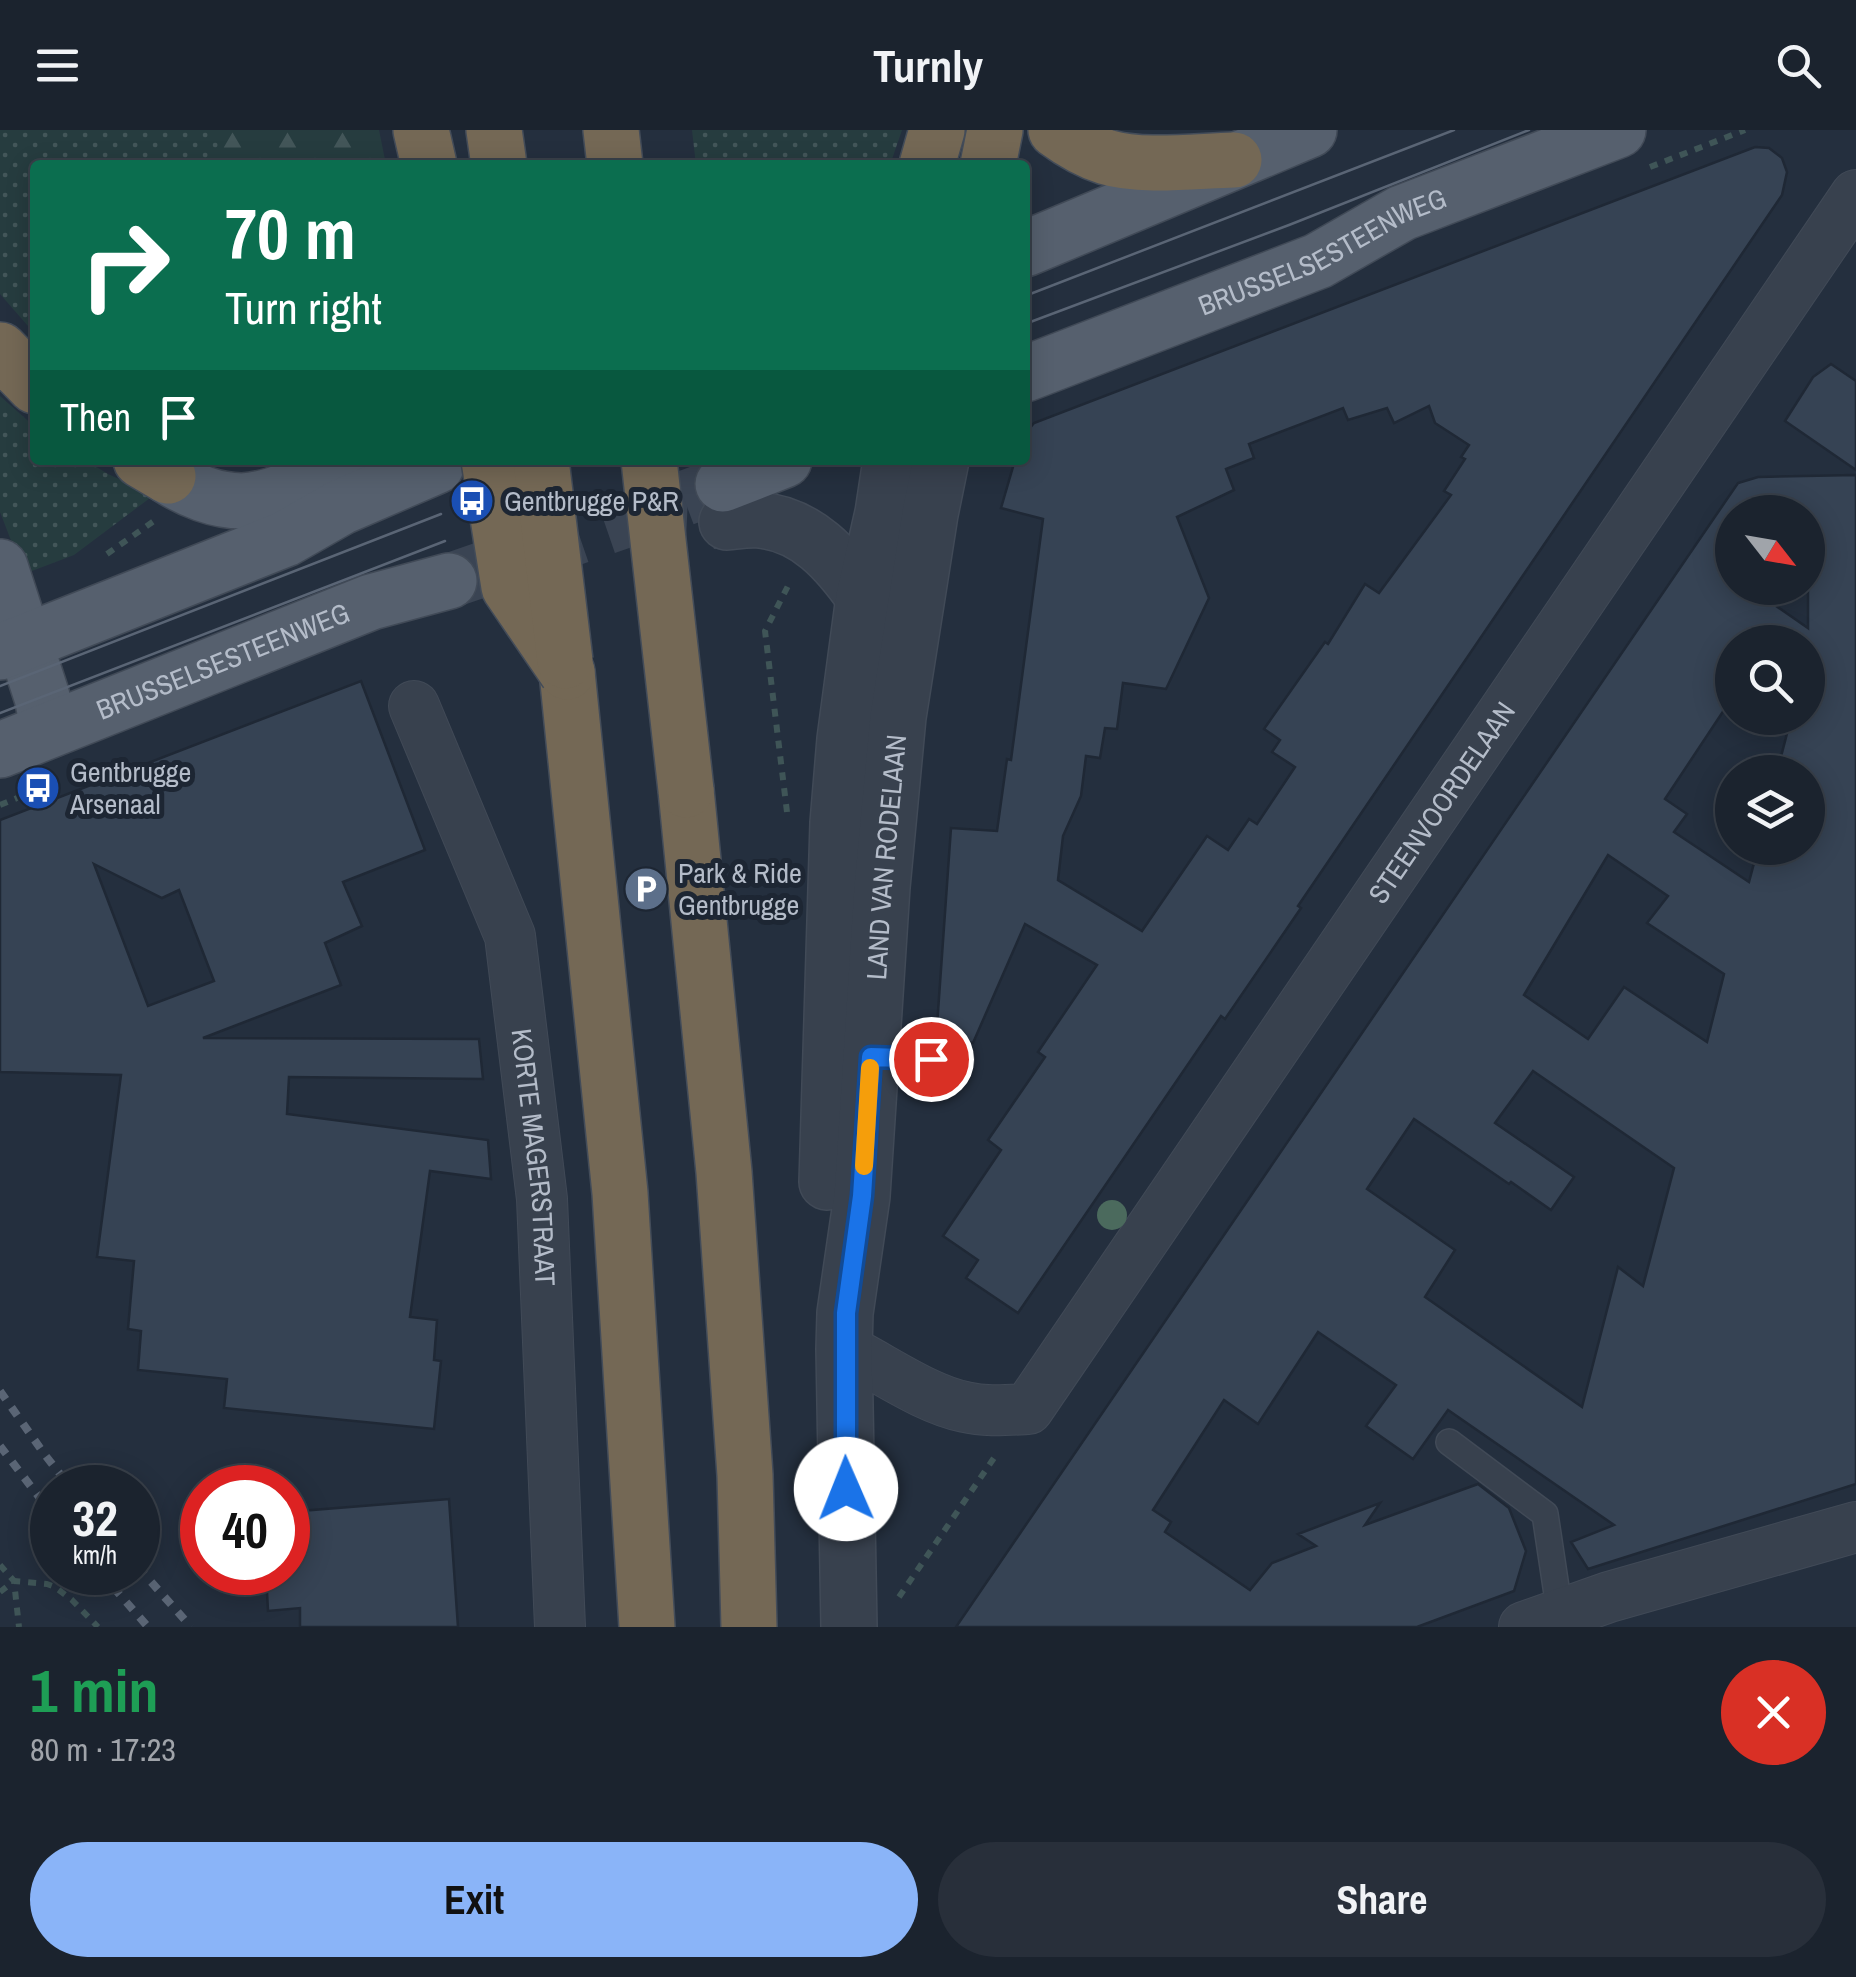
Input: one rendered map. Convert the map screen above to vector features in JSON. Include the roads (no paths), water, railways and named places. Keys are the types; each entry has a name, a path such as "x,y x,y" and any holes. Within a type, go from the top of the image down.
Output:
{"highway":[{"path":"611,130 614,160"},
{"path":"928,160 937,130"},
{"path":"989,160 995,130"},
{"path":"1056,130 1108,158 1140,162 1234,160"},
{"path":"0,350 30,381"},
{"path":"441,465 509,587 566,672"},
{"path":"542,465 620,1192 646,1627"},
{"path":"649,465 724,1172 745,1475 749,1627"}],"main road":[{"path":"1030,247 1308,130"},
{"name":"BRUSSELSESTEENWEG","path":"1030,372 1318,261 1402,213 1618,130"},
{"path":"154,468 201,494 240,501 267,497 347,465"},
{"path":"12,648 285,539 340,507 432,465"},
{"path":"725,503 777,465"},
{"path":"0,567 25,724"},
{"name":"BRUSSELSESTEENWEG","path":"0,750 25,724 371,602 449,580"}],"street":[{"name":"STEENVOORDELAAN","path":"845,1331 914,1387 961,1407 993,1411 1028,1409 1856,195"},
{"name":"LAND VAN RODELAAN","path":"851,1056 838,822 864,597 891,465"},
{"name":"LAND VAN RODELAAN","path":"869,1619 845,1331 827,1219 882,887 898,717 940,465"},
{"path":"725,503 814,541 837,560 864,597"},
{"name":"KORTE MAGERSTRAAT","path":"414,706 510,936 542,1199 560,1627"},
{"path":"1542,1621 1610,1597 1856,1527"}],"lane":[{"path":"851,1056 961,1060"},
{"path":"1448,1442 1546,1514 1542,1621"}],"tunnel":[{"path":"449,581 723,484"},
{"path":"632,518 727,522"}],"tram line":[{"path":"1030,294 1454,130"},
{"path":"1030,322 1529,130"},
{"path":"0,686 441,514"},
{"path":"0,713 445,541"}],"railway":[{"path":"0,1391 53,1465"},
{"path":"0,1446 30,1485"},
{"path":"160,1592 191,1627"},
{"path":"120,1595 148,1627"}],"place":[{"name":"Gentbrugge P&R","path":"472,501"},
{"name":"Gentbrugge Arsenaal","path":"38,788"},
{"name":"Park & Ride Gentbrugge","path":"646,889"}]}
